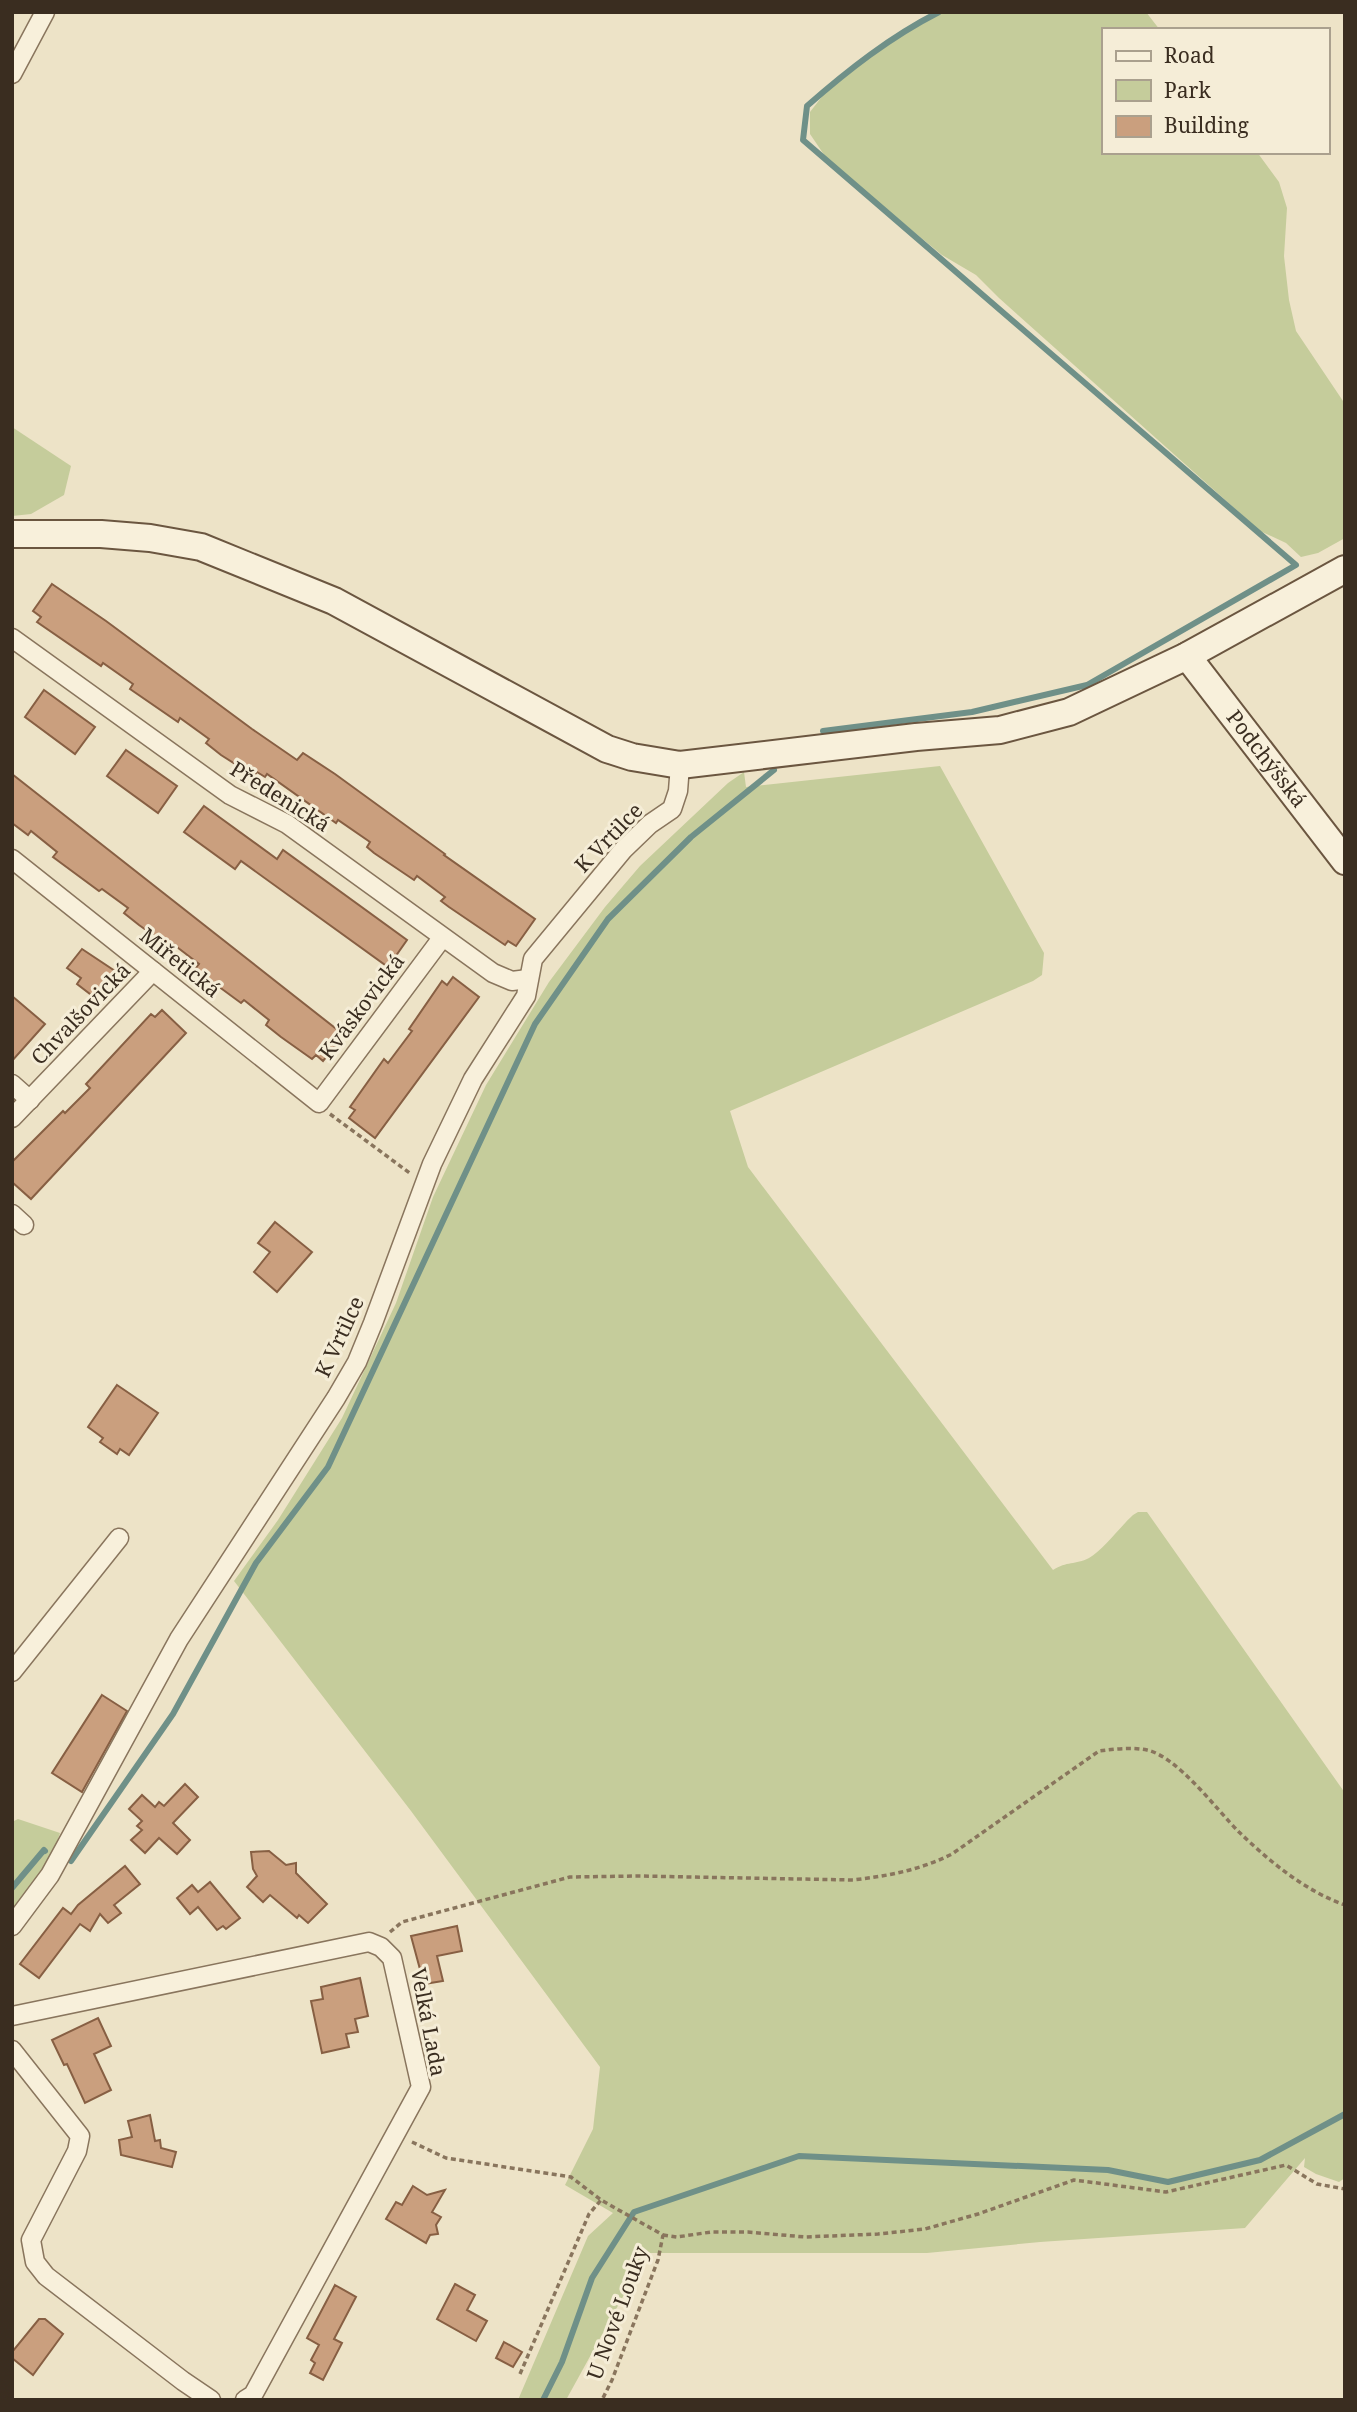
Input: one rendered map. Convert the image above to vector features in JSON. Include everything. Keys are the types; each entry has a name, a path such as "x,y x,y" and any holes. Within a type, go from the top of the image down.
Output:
{"street":[{"path":"12,74 45,12"},
{"path":"12,534 101,534 149,538 201,547 334,601 607,749 632,757 680,765 916,737 1000,730 1069,712 1187,656 1345,569"},
{"name":"Předenická","path":"12,638 230,795 287,824 442,938 502,978 512,981 528,979"},
{"name":"Podchýšská","path":"1187,656 1345,861"},
{"name":"K Vrtilce","path":"12,1926 50,1875 179,1639 357,1362 432,1164 473,1079 526,996 533,959 623,850 650,824 672,809 678,791 680,765"},
{"name":"Miřetická","path":"12,859 319,1103"},
{"name":"Kváskovická","path":"319,1103 442,938"},
{"name":"Chvalšovická","path":"12,1118 153,971"},
{"path":"12,1084 30,1100"},
{"path":"12,1672 119,1538"},
{"path":"12,2016 369,1942 381,1947"},
{"name":"Velká Lada","path":"245,2400 253,2395 421,2087 392,1958 381,1947"},
{"path":"12,2050 80,2136 77,2151 31,2240 35,2262 46,2277 211,2400"}],"path":[{"path":"319,1103 425,1185"},
{"path":"381,1947 391,1930 402,1922 570,1877 853,1880 928,1866 952,1854 1098,1751 1123,1748 1149,1750 1175,1766 1240,1832 1288,1874 1324,1897 1345,1905"},
{"name":"U Nové Louky","path":"394,2134 446,2158 571,2177 601,2200 663,2235 658,2260 602,2400"},
{"path":"663,2235 677,2237 711,2232 748,2232 805,2237 925,2229 978,2214 1074,2180 1166,2192 1286,2165 1317,2184 1345,2189"},
{"path":"520,2374 589,2214 601,2200"}],"green space":[{"path":"941,12 1146,12 1158,28 1102,28 1102,154 1258,154 1279,182 1287,208 1284,256 1296,331 1345,404 1345,538 1318,553 1301,557 1286,543 1260,531 976,275 942,255 829,162 810,134 810,112 824,94 870,56 910,28"},
{"path":"12,427 71,466 64,495 31,514 12,516"},
{"path":"940,766 1044,953 1042,975 730,1111 748,1167 1053,1570 1089,1558 1133,1515 1147,1512 1345,1793 1345,2178 1339,2182 1316,2174 1304,2167 1305,2158 1245,2228 1040,2242 927,2253 647,2253 566,2400 518,2400 588,2236 613,2213 565,2185 593,2129 600,2067 411,1811 234,1581 278,1520 342,1418 396,1303 433,1197 486,1085 549,982 605,907 640,866 728,783 744,772 746,787"},
{"path":"18,1819 60,1833 49,1866 12,1930 12,1822"}],"building":[{"path":"52,584 297,760 303,753 335,774 535,919 516,946 508,941 505,945 449,907 441,901 445,897 417,876 414,880 374,853 367,847 370,842 338,820 336,823 267,774 265,777 257,772 254,776 221,755 206,743 209,739 180,718 178,722 130,689 133,684 103,663 101,666 37,622 41,617 33,611"},
{"path":"44,690 95,727 75,754 25,717"},
{"path":"126,750 177,786 158,813 107,776"},
{"path":"12,774 344,1035 323,1061 316,1055 312,1059 281,1037 266,1025 269,1020 244,1000 241,1003 195,969 199,964 173,944 170,947 139,925 124,913 128,908 102,889 99,891 53,857 57,852 31,831 28,835 12,823"},
{"path":"204,806 277,859 283,850 407,940 388,967 241,861 235,869 184,832"},
{"path":"82,949 115,971 94,997 77,984 81,978 67,968"},
{"path":"453,977 479,997 375,1138 349,1118 355,1110 350,1107 384,1059 388,1063 412,1031 409,1029 442,981 447,985"},
{"path":"12,996 45,1024 12,1061"},
{"path":"162,1010 186,1033 31,1199 12,1182 12,1162 90,1088 86,1084 151,1014 155,1017"},
{"path":"275,1222 312,1252 277,1292 254,1272 270,1252 258,1243"},
{"path":"117,1385 158,1413 129,1455 120,1449 117,1454 100,1442 103,1438 88,1427"},
{"path":"102,1695 127,1711 82,1792 52,1773"},
{"path":"185,1784 198,1797 173,1823 190,1840 177,1854 159,1838 145,1853 131,1840 142,1830 137,1826 142,1821 129,1809 142,1795 155,1807 159,1802 164,1806"},
{"path":"269,1851 286,1865 296,1863 296,1873 327,1904 308,1923 299,1915 297,1918 270,1895 263,1902 247,1887 257,1876 253,1869 251,1852"},
{"path":"125,1866 140,1884 114,1905 121,1913 108,1923 100,1914 90,1931 80,1924 39,1978 20,1964 63,1908 71,1914"},
{"path":"210,1882 240,1918 226,1929 223,1926 217,1930 198,1907 190,1914 177,1898 192,1885 198,1892"},
{"path":"457,1926 462,1951 437,1956 443,1981 424,1984 411,1936"},
{"path":"360,1978 368,2016 355,2019 358,2032 346,2034 349,2047 322,2053 311,2001 323,1999 321,1987"},
{"path":"98,2018 111,2046 94,2054 111,2090 85,2103 67,2064 64,2065 52,2040"},
{"path":"150,2115 155,2141 160,2140 161,2148 176,2152 172,2167 121,2155 119,2140 132,2137 128,2121"},
{"path":"413,2186 427,2195 445,2190 432,2212 441,2217 436,2225 438,2234 430,2235 426,2243 386,2219 396,2202 402,2205"},
{"path":"455,2284 475,2295 467,2310 487,2321 476,2341 437,2319"},
{"path":"335,2285 356,2297 334,2339 342,2343 323,2380 310,2373 315,2363 311,2360 319,2345 307,2338"},
{"path":"39,2319 45,2319 63,2334 33,2375 12,2358 12,2352"},
{"path":"504,2342 522,2352 513,2367 496,2358"}],"waterway":[{"path":"823,731 972,712 1087,685 1296,565 803,140 807,106 870,55 939,12"},
{"path":"71,1861 173,1714 256,1563 328,1467 535,1024 608,919 691,837 774,770"},
{"path":"12,1888 45,1851"},
{"path":"543,2400 562,2362 592,2278 634,2212 799,2156 1108,2170 1168,2182 1260,2160 1345,2114"}]}
